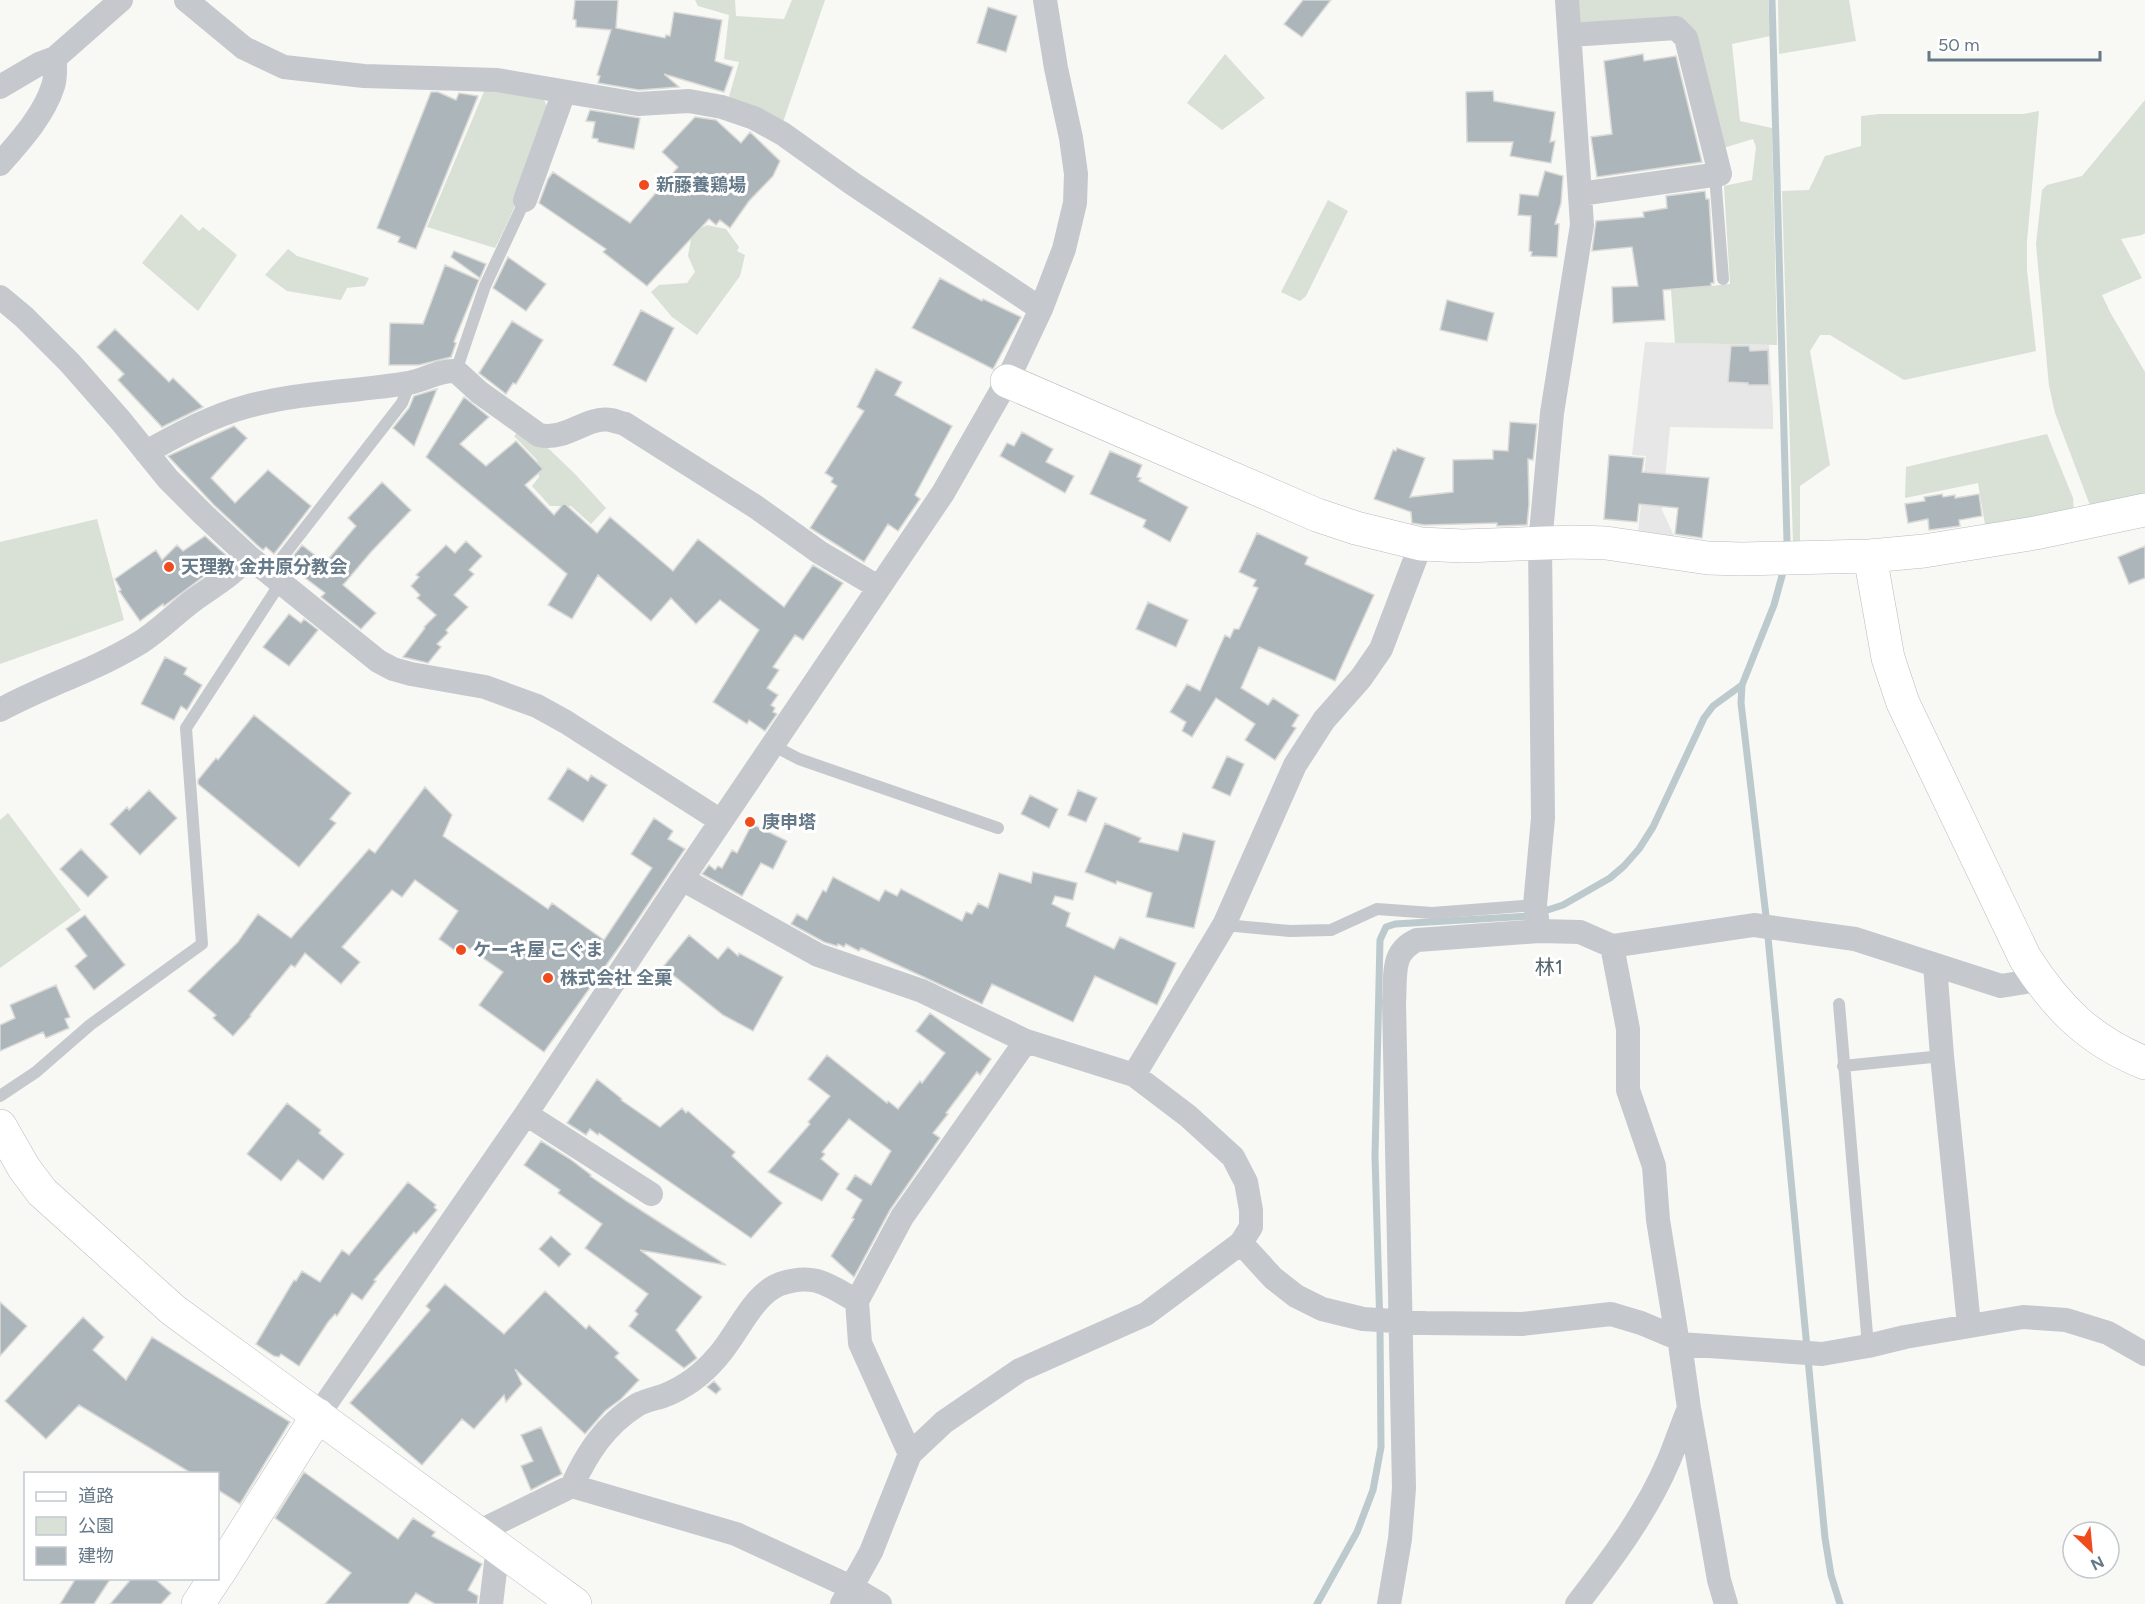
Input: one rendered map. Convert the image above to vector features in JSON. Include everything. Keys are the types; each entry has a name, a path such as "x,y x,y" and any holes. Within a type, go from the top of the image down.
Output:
{"street":[{"path":"0,87 39,64 55,58 121,0"},
{"path":"186,0 244,48 284,67 364,76 496,80 638,104 689,101 722,107 754,118 783,134 853,184 1041,309"},
{"path":"219,1572 318,1415 526,1114 943,493 1007,381 1041,309 1064,249 1075,203 1076,174 1071,138 1056,68 1046,0"},
{"path":"1539,931 1535,904 1543,818 1540,544 1552,413 1581,225 1581,194 1567,0"},
{"path":"1570,35 1676,28 1686,38 1720,174 1581,194"},
{"path":"0,164 19,143 46,104 54,84 55,58"},
{"path":"525,200 564,92"},
{"path":"0,297 24,317 70,363 168,479 249,556 378,661 393,669 485,687 537,706 566,722 721,821"},
{"path":"146,452 200,423 244,407 277,400 410,383 441,372 456,371 479,392 539,435 548,437 562,435 585,425 609,420 625,424 756,507 819,552 878,587"},
{"path":"1007,381 1317,515 1356,528 1421,544 1463,546 1606,543 1708,558 1742,559 1870,556 1924,551 2036,533 2145,510"},
{"path":"1134,1074 1224,925 1295,765 1324,720 1361,678 1381,649 1421,544"},
{"path":"0,710 77,676 139,643 242,565 249,556"},
{"path":"1870,556 1888,658 1903,703 2025,958 2038,980 2068,1016 2103,1041 2145,1063"},
{"path":"682,879 818,955 922,991 1026,1041 1134,1074 1188,1116 1233,1157 1246,1182 1251,1210 1251,1227 1241,1243 1146,1314 1020,1370 944,1422 909,1454 871,1552 848,1596"},
{"path":"1389,1604 1400,1539 1404,1488 1394,1002 1397,957 1405,945 1417,940 1539,931 1580,932 1612,946 1754,925 1855,939 2001,986 2038,980"},
{"path":"1612,946 1628,1029 1628,1090 1654,1166 1658,1220 1719,1580 1726,1604"},
{"path":"1935,965 1969,1325"},
{"path":"909,1454 860,1343 857,1301 902,1217 1026,1041"},
{"path":"526,1114 651,1194"},
{"path":"2,1134 42,1192 173,1310 575,1604"},
{"path":"1241,1243 1273,1278 1296,1296 1322,1309 1363,1319 1436,1324 1522,1324 1611,1314 1641,1323 1678,1341 1822,1354 1969,1325 2023,1317 2066,1320 2108,1333 2145,1354"},
{"path":"488,1540 572,1486 587,1454 610,1425 638,1404 665,1395 698,1376 718,1356 763,1295 778,1285 801,1278 822,1282 857,1301"},
{"path":"1577,1604 1638,1518 1668,1462 1689,1408"},
{"path":"572,1486 736,1534 848,1596 880,1604"},
{"path":"488,1540 490,1604"},
{"path":"198,1604 213,1580"}],"lane":[{"path":"1715,175 1723,279"},
{"path":"456,371 484,286 525,200"},
{"path":"0,1096 36,1072 90,1025 202,944 186,728 276,577 402,403 410,383"},
{"path":"772,745 799,759 998,828"},
{"path":"1224,925 1290,931 1331,930 1377,909 1432,913 1535,904"},
{"path":"1839,1004 1868,1346"},
{"path":"1843,1066 1942,1056"}],"shaded area":[{"path":"1645,342 1769,345 1773,429 1670,427 1662,510 1675,538 1638,533 1646,456 1632,455"}],"green space":[{"path":"695,0 735,0 736,16 784,19 792,0 825,0 782,125 728,100 739,62 724,59 729,15 698,6"},
{"path":"1573,0 1768,0 1770,36 1732,44 1740,121 1772,128 1777,345 1675,343 1671,290 1730,284 1724,186 1752,180 1756,147 1753,139 1720,149 1695,38 1589,29 1575,22"},
{"path":"1778,0 1849,0 1856,41 1779,54"},
{"path":"1225,54 1265,98 1222,130 1187,103"},
{"path":"486,87 542,96 547,106 525,179 495,248 427,227"},
{"path":"2145,100 2145,233 2121,239 2142,278 2102,295 2145,372 2145,497 2091,508 2055,413 2049,386 2036,244 2042,190 2047,185 2082,176"},
{"path":"2039,111 2027,241 2027,270 2036,351 1904,380 1830,335 1820,335 1810,351 1830,465 1800,486 1800,543 1793,543 1782,191 1809,190 1825,156 1861,146 1861,116 2023,114"},
{"path":"1328,200 1348,211 1306,296 1300,301 1281,292"},
{"path":"181,214 199,231 203,227 237,255 198,311 142,263"},
{"path":"707,225 726,229 739,247 737,251 745,255 740,276 697,335 672,317 651,292 659,285 687,283 695,272 688,256 692,233"},
{"path":"288,249 297,256 369,278 365,286 347,288 341,300 287,291 265,275"},
{"path":"518,432 549,449 606,508 591,524 571,506 550,506 532,486 539,477 537,460 514,436"},
{"path":"2047,434 2073,498 2074,512 1986,530 1978,483 1905,498 1906,467"},
{"path":"97,519 124,620 0,664 0,542"},
{"path":"8,813 81,910 0,968 0,820"}],"building":[{"path":"575,0 618,0 616,28 665,38 666,35 670,36 674,12 722,20 715,61 733,67 724,92 664,74 679,87 639,90 598,83 600,76 597,75 611,30 576,27 576,20 573,19"},
{"path":"1303,0 1331,0 1302,37 1284,24"},
{"path":"988,7 1017,16 1006,52 977,43"},
{"path":"1643,54 1644,61 1676,56 1702,162 1597,177 1591,137 1612,134 1604,61"},
{"path":"1493,91 1494,101 1555,112 1550,142 1555,141 1551,163 1510,156 1513,142 1467,142 1466,92"},
{"path":"431,92 438,92 456,100 459,93 478,96 416,249 398,242 400,237 377,228"},
{"path":"590,110 640,118 634,149 598,142 598,139 592,138 595,122 586,121"},
{"path":"695,117 716,120 741,143 750,132 780,161 773,176 749,201 730,228 720,220 716,225 709,219 647,286 603,252 606,249 539,203 553,172 630,223 678,167 662,152"},
{"path":"1545,171 1563,176 1561,203 1555,224 1559,224 1557,257 1531,256 1532,252 1529,251 1531,216 1518,215 1520,194 1538,196"},
{"path":"1705,191 1706,199 1709,199 1714,283 1711,283 1711,286 1663,290 1665,320 1613,323 1612,287 1638,286 1632,247 1592,251 1596,221 1644,217 1643,212 1667,208 1666,196"},
{"path":"454,251 486,264 480,278 451,257"},
{"path":"508,257 546,284 526,311 493,288"},
{"path":"445,265 479,280 454,342 456,343 451,357 419,365 389,365 390,323 423,324"},
{"path":"940,278 982,301 983,299 1021,317 993,369 912,328"},
{"path":"1447,300 1494,313 1487,341 1440,330"},
{"path":"641,310 674,328 646,382 613,365"},
{"path":"512,321 543,340 516,384 513,383 506,394 479,373"},
{"path":"115,329 169,382 173,378 203,407 162,427 118,380 124,374 97,347"},
{"path":"1731,346 1749,346 1750,351 1768,350 1769,385 1728,382"},
{"path":"876,369 902,382 895,395 952,426 915,495 920,499 898,531 888,524 864,562 810,528 837,486 831,482 833,478 825,473 864,411 857,407"},
{"path":"437,389 414,446 393,428 409,408 414,396"},
{"path":"464,397 489,417 460,444 486,466 516,441 543,469 525,485 554,515 564,503 597,533 610,517 673,571 698,539 784,607 813,565 843,583 803,640 795,635 773,667 779,670 767,688 778,695 771,705 775,708 773,712 777,714 765,731 749,720 747,724 713,702 759,630 720,600 696,624 671,598 651,621 598,575 572,619 548,605 567,574 426,457"},
{"path":"1510,422 1537,424 1533,460 1528,459 1527,525 1412,523 1411,512 1374,499 1393,450 1396,451 1397,448 1425,458 1410,497 1453,492 1453,460 1493,459 1493,450 1508,451"},
{"path":"234,426 247,438 211,478 235,503 268,470 311,506 274,554 266,547 263,550 257,545 214,505 168,456"},
{"path":"1022,432 1053,449 1046,462 1074,476 1065,493 1000,456 1007,443 1014,446"},
{"path":"1110,451 1142,465 1137,477 1141,478 1139,481 1188,507 1170,542 1143,527 1146,520 1090,494"},
{"path":"1609,455 1644,458 1642,472 1709,478 1702,538 1675,534 1678,508 1639,504 1637,522 1604,519"},
{"path":"382,482 411,510 343,585 376,613 361,629 321,597 325,593 287,564 302,545 325,563 356,526 348,518"},
{"path":"1942,494 1943,497 1955,495 1955,498 1979,494 1982,516 1959,520 1960,526 1929,530 1928,519 1908,523 1905,504 1925,501 1924,497"},
{"path":"1257,533 1308,557 1305,564 1374,595 1335,681 1259,647 1241,688 1268,705 1273,698 1299,715 1292,726 1296,728 1275,760 1245,740 1255,724 1216,698 1192,737 1182,731 1186,722 1170,712 1187,684 1200,691 1225,635 1230,638 1234,629 1239,629 1258,588 1253,586 1256,580 1239,572"},
{"path":"205,536 227,556 215,563 217,566 215,568 140,621 119,591 121,590 115,579 156,550 162,560 177,545 183,551"},
{"path":"466,541 482,556 469,570 474,574 454,595 468,607 446,630 448,633 437,644 441,647 428,663 403,657 424,627 436,615 417,598 420,595 411,586 419,577 416,575 446,545 455,553"},
{"path":"2145,546 2145,578 2129,584 2118,557"},
{"path":"1148,602 1188,620 1176,647 1136,629"},
{"path":"289,614 301,623 304,619 318,630 289,666 263,647"},
{"path":"165,657 187,668 184,674 202,685 187,710 181,706 174,720 141,704"},
{"path":"254,715 351,793 330,819 336,823 299,867 198,784 198,780 216,758 218,760"},
{"path":"1227,756 1244,764 1230,796 1212,788"},
{"path":"568,768 588,781 591,775 607,785 583,822 548,799"},
{"path":"425,787 452,815 443,836 548,909 552,903 604,940 652,868 631,854 654,818 673,831 668,839 685,849 622,943 544,1052 479,1005 503,972 467,947 461,955 439,939 458,911 415,880 402,897 392,890 342,947 360,962 341,984 305,953 295,967 291,965 233,1036 213,1018 216,1015 188,991 238,942 258,914 291,938 369,849 375,853"},
{"path":"149,790 177,818 140,855 110,824 127,807 129,810"},
{"path":"1078,790 1097,798 1086,822 1068,815"},
{"path":"1030,795 1058,809 1049,828 1021,814"},
{"path":"1105,823 1141,838 1139,842 1178,851 1183,833 1215,841 1194,928 1146,917 1152,893 1117,881 1116,884 1085,872"},
{"path":"752,824 787,841 773,869 761,863 742,896 702,874 709,865 715,870 718,866 722,868 732,850 737,853"},
{"path":"81,849 108,877 88,897 60,869"},
{"path":"1033,872 1077,883 1073,900 1055,896 1052,904 1070,913 1066,926 1114,949 1120,937 1176,963 1157,1005 1095,976 1073,1022 992,984 982,1004 861,948 859,951 846,944 844,947 824,942 791,924 797,914 807,920 823,890 826,892 833,877 879,901 885,890 897,896 901,889 962,921 966,912 972,914 978,903 988,908 999,873 1031,883"},
{"path":"85,915 125,965 94,990 75,966 87,956 66,929"},
{"path":"689,935 718,959 728,947 738,956 739,953 783,977 753,1031 723,1015 663,967"},
{"path":"56,985 70,1017 65,1019 69,1028 46,1038 43,1032 0,1051 0,1025 15,1018 10,1005"},
{"path":"930,1013 991,1059 980,1075 977,1072 933,1133 940,1138 890,1210 854,1277 831,1256 854,1219 852,1218 862,1200 846,1189 855,1175 871,1185 891,1151 849,1119 822,1152 825,1154 821,1159 839,1174 822,1201 768,1172 810,1124 808,1122 830,1096 808,1079 827,1055 887,1103 888,1101 898,1109 945,1053 916,1031"},
{"path":"597,1079 621,1100 660,1127 682,1108 686,1113 688,1111 735,1152 732,1156 782,1203 751,1238 599,1133 598,1135 590,1129 586,1135 567,1123"},
{"path":"287,1103 321,1130 319,1133 344,1154 323,1180 298,1160 281,1181 247,1154"},
{"path":"541,1141 570,1159 628,1202 726,1265 640,1250 702,1297 676,1330 697,1358 684,1368 629,1326 638,1314 635,1311 648,1294 585,1248 602,1224 558,1193 560,1190 524,1165"},
{"path":"408,1182 436,1205 434,1207 437,1210 403,1245 374,1280 376,1281 362,1300 352,1293 337,1316 335,1314 328,1322 299,1366 281,1354 279,1357 274,1356 256,1344 294,1280 296,1281 302,1271 320,1282 342,1250 349,1255"},
{"path":"551,1236 571,1254 559,1267 539,1249"},
{"path":"445,1284 504,1334 545,1291 586,1329 589,1325 619,1353 615,1357 639,1380 621,1399 605,1411 585,1434 515,1369 522,1384 506,1402 504,1395 474,1429 462,1419 422,1465 350,1403 430,1310 426,1306"},
{"path":"0,1302 27,1326 0,1356"},
{"path":"83,1317 104,1337 93,1350 126,1380 152,1337 290,1422 240,1504 219,1491 219,1472 189,1472 79,1405 46,1439 5,1401"},
{"path":"714,1381 721,1389 716,1394 707,1387"},
{"path":"541,1427 562,1474 531,1490 521,1466 533,1461 521,1435"},
{"path":"304,1472 398,1539 413,1518 435,1532 432,1536 482,1564 468,1590 478,1596 477,1604 435,1604 416,1593 408,1604 325,1604 351,1573 275,1518"},
{"path":"75,1580 110,1580 94,1604 60,1604"},
{"path":"130,1580 156,1580 171,1593 161,1604 110,1604"}],"waterway":[{"path":"1772,0 1787,541"},
{"path":"1783,572 1774,605 1742,685 1741,703 1766,916 1825,1538 1831,1575 1840,1604"},
{"path":"1317,1604 1357,1532 1373,1490 1381,1447 1375,1156 1380,940 1386,927 1395,924 1529,916 1563,905 1610,878 1639,849 1653,827 1704,718 1713,706 1742,685"}],"place":[{"name":"新藤養鶏場","path":"644,185"},
{"name":"天理教 金井原分教会","path":"169,567"},
{"name":"庚申塔","path":"750,822"},
{"name":"ケーキ屋 こぐま","path":"461,950"},
{"name":"株式会社 全菓","path":"548,978"}],"district":[{"name":"林1","path":"1549,967"}]}
